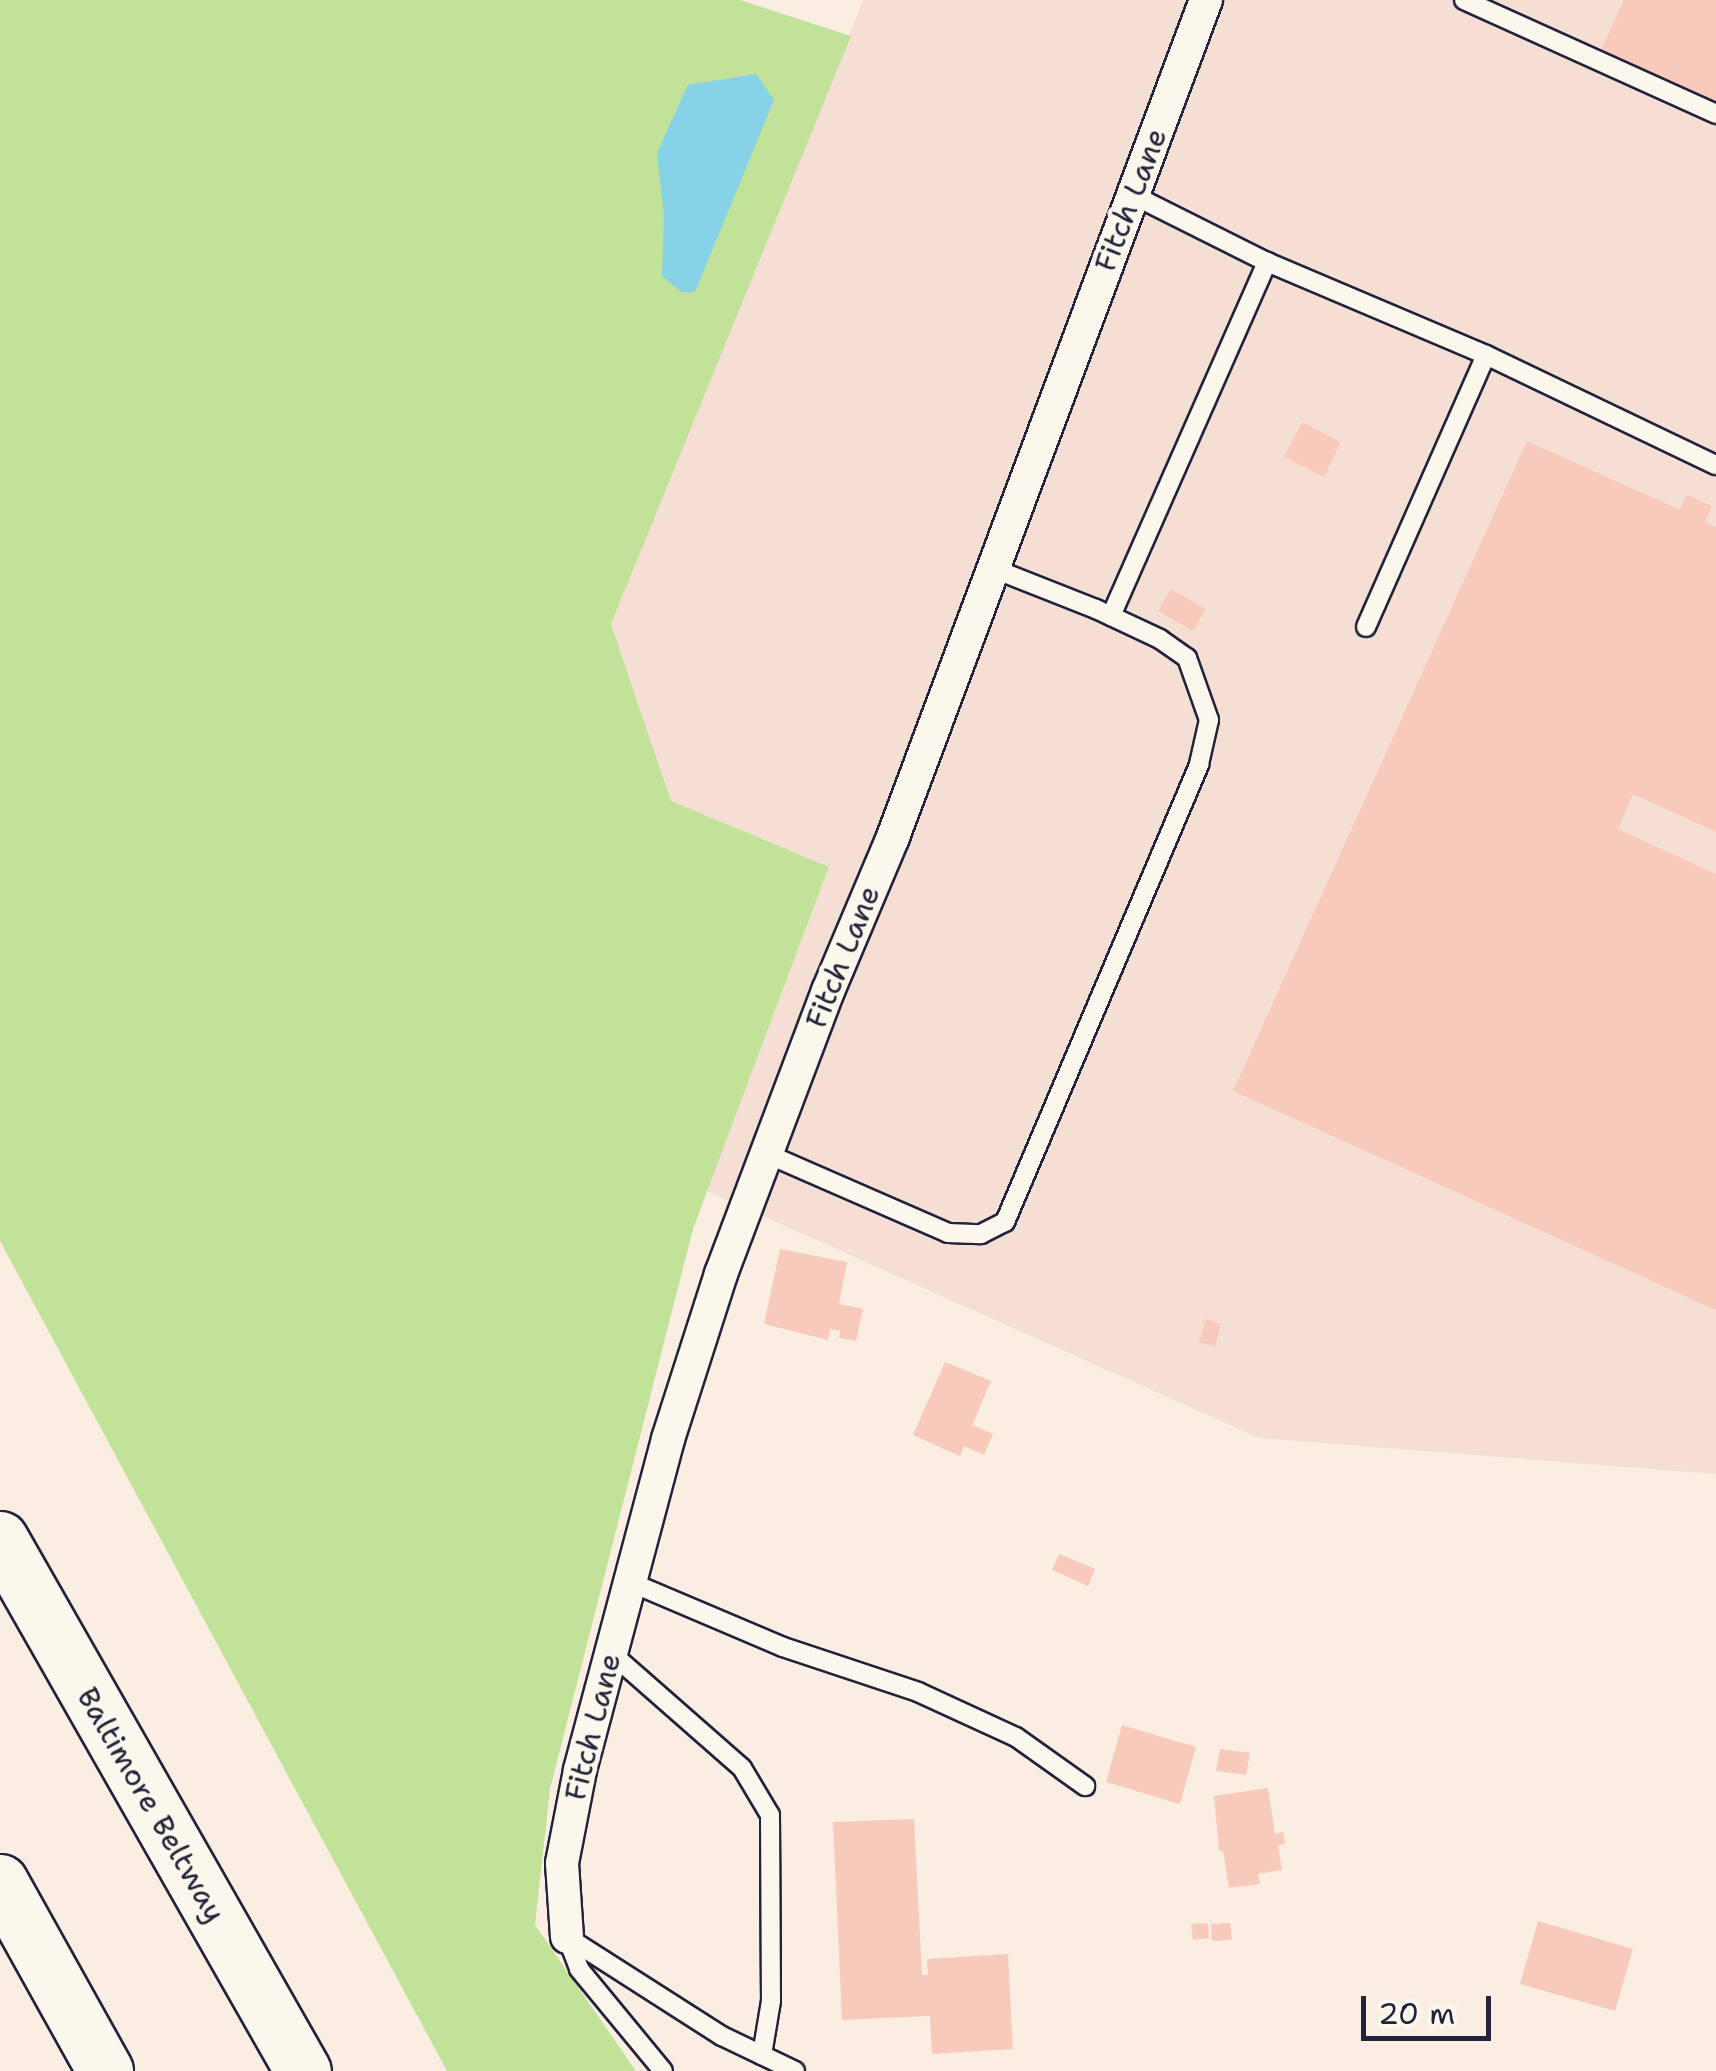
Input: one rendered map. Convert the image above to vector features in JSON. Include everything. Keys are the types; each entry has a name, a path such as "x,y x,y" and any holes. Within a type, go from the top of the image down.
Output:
{"highway":[{"name":"Baltimore Beltway","path":"0,1539 303,2071"},
{"path":"0,1882 104,2071"},
{"path":"0,1892 36,1948"}],"street":[{"name":"Fitch Lane","path":"566,1937 562,1863 580,1770 668,1439 765,1153 893,836 1206,0"}],"lane":[{"path":"1464,0 1716,114"},
{"path":"1133,195 1267,262 1486,355 1716,465"},
{"path":"1111,616 1267,262"},
{"path":"1366,626 1486,355"},
{"path":"765,1153 948,1233 981,1234 1005,1222 1182,809 1199,764 1209,720 1187,658 1160,639 1111,616 992,568"},
{"path":"630,1582 783,1646 918,1692 1016,1737 1085,1786"},
{"path":"611,1653 742,1768 770,1815 771,2002 762,2055"},
{"path":"566,1937 722,2036 795,2071"},
{"path":"566,1937 579,1969 663,2071"}],"shaded area":[{"path":"863,0 1716,0 1716,1474 1259,1438 707,1191 829,868 671,801 611,624"}],"green space":[{"path":"0,0 740,0 851,36 611,624 671,801 829,867 693,1229 550,1789 535,1925 636,2071 447,2071 0,1241"}],"water":[{"path":"756,74 774,100 695,292 681,292 662,276 664,216 657,153 688,85"}],"building":[{"path":"1624,0 1716,0 1716,102 1601,50"},
{"path":"1302,422 1341,442 1324,477 1284,457"},
{"path":"1527,441 1680,510 1687,495 1712,506 1705,522 1716,527 1716,832 1633,794 1618,829 1716,874 1716,1310 1233,1091"},
{"path":"1171,589 1206,609 1193,631 1158,611"},
{"path":"780,1249 847,1262 839,1304 863,1309 856,1341 839,1338 840,1331 830,1329 828,1340 764,1324"},
{"path":"1206,1319 1221,1324 1215,1347 1199,1342"},
{"path":"945,1362 991,1381 972,1425 993,1434 984,1455 964,1446 960,1456 913,1435"},
{"path":"1059,1554 1095,1569 1088,1586 1052,1570"},
{"path":"1122,1725 1196,1747 1180,1804 1106,1782"},
{"path":"1220,1749 1250,1753 1246,1775 1216,1771"},
{"path":"1268,1788 1275,1834 1283,1832 1285,1844 1278,1845 1282,1870 1258,1874 1260,1884 1229,1888 1223,1851 1219,1851 1214,1796"},
{"path":"914,1819 922,1975 928,1975 927,1959 1008,1954 1013,2049 932,2054 930,2016 842,2020 833,1822"},
{"path":"1538,1921 1633,1949 1615,2011 1520,1984"},
{"path":"1208,1923 1209,1938 1193,1940 1191,1924"},
{"path":"1230,1923 1232,1940 1212,1941 1211,1924"}]}
